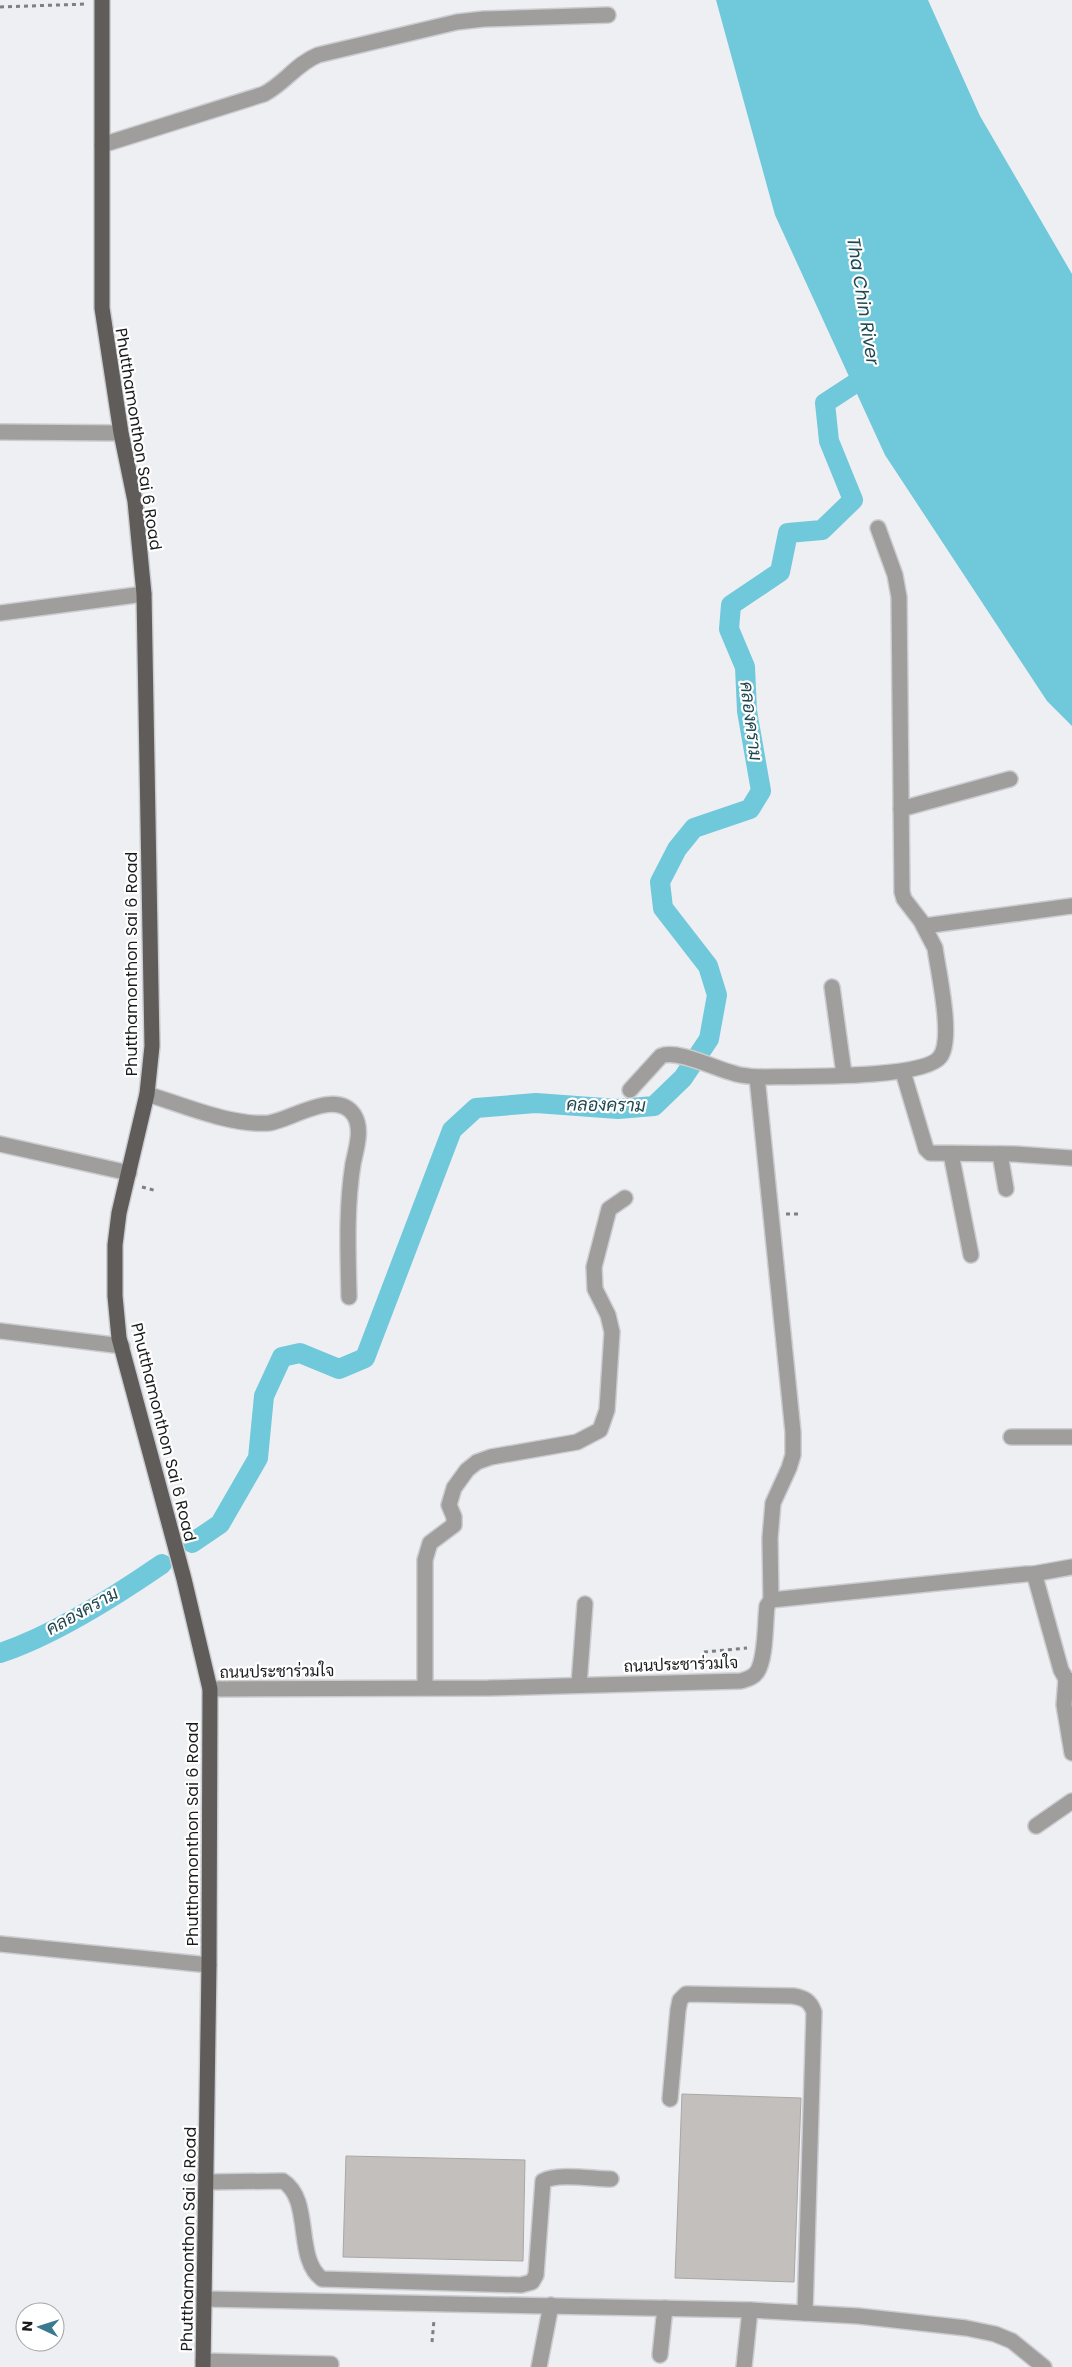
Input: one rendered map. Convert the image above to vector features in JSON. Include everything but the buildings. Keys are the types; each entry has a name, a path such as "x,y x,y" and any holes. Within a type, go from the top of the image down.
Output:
{"main road":[{"name":"Phutthamonthon Sai 6 Road","path":"102,2 102,308 121,433 135,501 144,594 147,673 152,1046 147,1094 130,1173 119,1213 115,1245 115,1296 122,1346 184,1579 210,1689 209,1965 203,2364"}],"street":[{"path":"102,145 264,94 276,88 305,60 318,55 458,22 484,18 608,15"},
{"path":"0,432 121,433"},
{"path":"630,1090 665,1054 682,1056 734,1074 757,1078 903,1072 929,1065 940,1057 944,1045 944,1012 934,948 924,926 904,899 902,892 899,597 895,575 878,528"},
{"path":"0,613 144,594"},
{"path":"901,808 1010,779"},
{"path":"924,926 1072,906"},
{"path":"832,987 844,1074"},
{"path":"903,1072 926,1149 936,1154 1000,1154 1072,1158"},
{"name":"ถนนประชาร่วมใจ","path":"210,1689 425,1686 488,1688 740,1681 751,1678 756,1673 761,1664 767,1606 771,1600 770,1538 773,1503 793,1455 793,1432 757,1078"},
{"path":"147,1094 243,1122 282,1120 315,1106 340,1106 348,1109 354,1115 358,1125 358,1144 348,1217 349,1297"},
{"path":"0,1144 130,1173"},
{"path":"951,1154 971,1255"},
{"path":"1000,1154 1006,1189"},
{"path":"425,1686 425,1560 430,1543 454,1524 454,1517 449,1505 454,1488 477,1462 491,1457 570,1444 600,1430 607,1410 612,1332 608,1315 595,1289 594,1267 609,1209 625,1198"},
{"path":"0,1331 122,1346"},
{"path":"1011,1437 1072,1437"},
{"path":"771,1600 1032,1574 1072,1567"},
{"path":"1032,1574 1061,1670 1069,1680 1064,1706 1072,1753"},
{"path":"579,1685 585,1604"},
{"path":"1036,1826 1072,1801"},
{"path":"0,1944 209,1965"},
{"path":"670,2099 678,2010 680,2000 686,1994 793,1996 804,1998 811,2003 814,2012 805,2313"},
{"path":"206,2182 283,2181 290,2186 296,2197 310,2262 315,2274 322,2279 521,2285 532,2282 536,2275 542,2181 548,2178 567,2177 612,2180"},
{"path":"204,2299 750,2310 858,2316 966,2328 995,2334 1012,2341 1044,2367"},
{"path":"539,2367 551,2305"},
{"path":"660,2355 665,2308"},
{"path":"744,2367 750,2310"},
{"path":"203,2364 331,2364"}],"path":[{"path":"0,7 102,2"},
{"path":"704,1652 763,1647"}],"water":[{"name":"Tha Chin River","path":"716,0 928,0 980,116 1072,274 1072,726 1047,701 885,455 775,215"}],"waterway":[{"name":"คลองคราม","path":"192,1543 220,1524 258,1458 264,1396 282,1357 300,1353 339,1369 365,1358 452,1130 476,1108 536,1103 618,1109 654,1106 683,1078 709,1039 717,995 708,966 663,908 660,882 677,849 694,828 750,809 761,791 747,711 745,667 729,629 731,605 780,572 788,533 822,530 853,500 829,441 825,403 874,371"},
{"name":"คลองคราม","path":"0,1653 20,1646 62,1626 125,1589 162,1564"}]}
